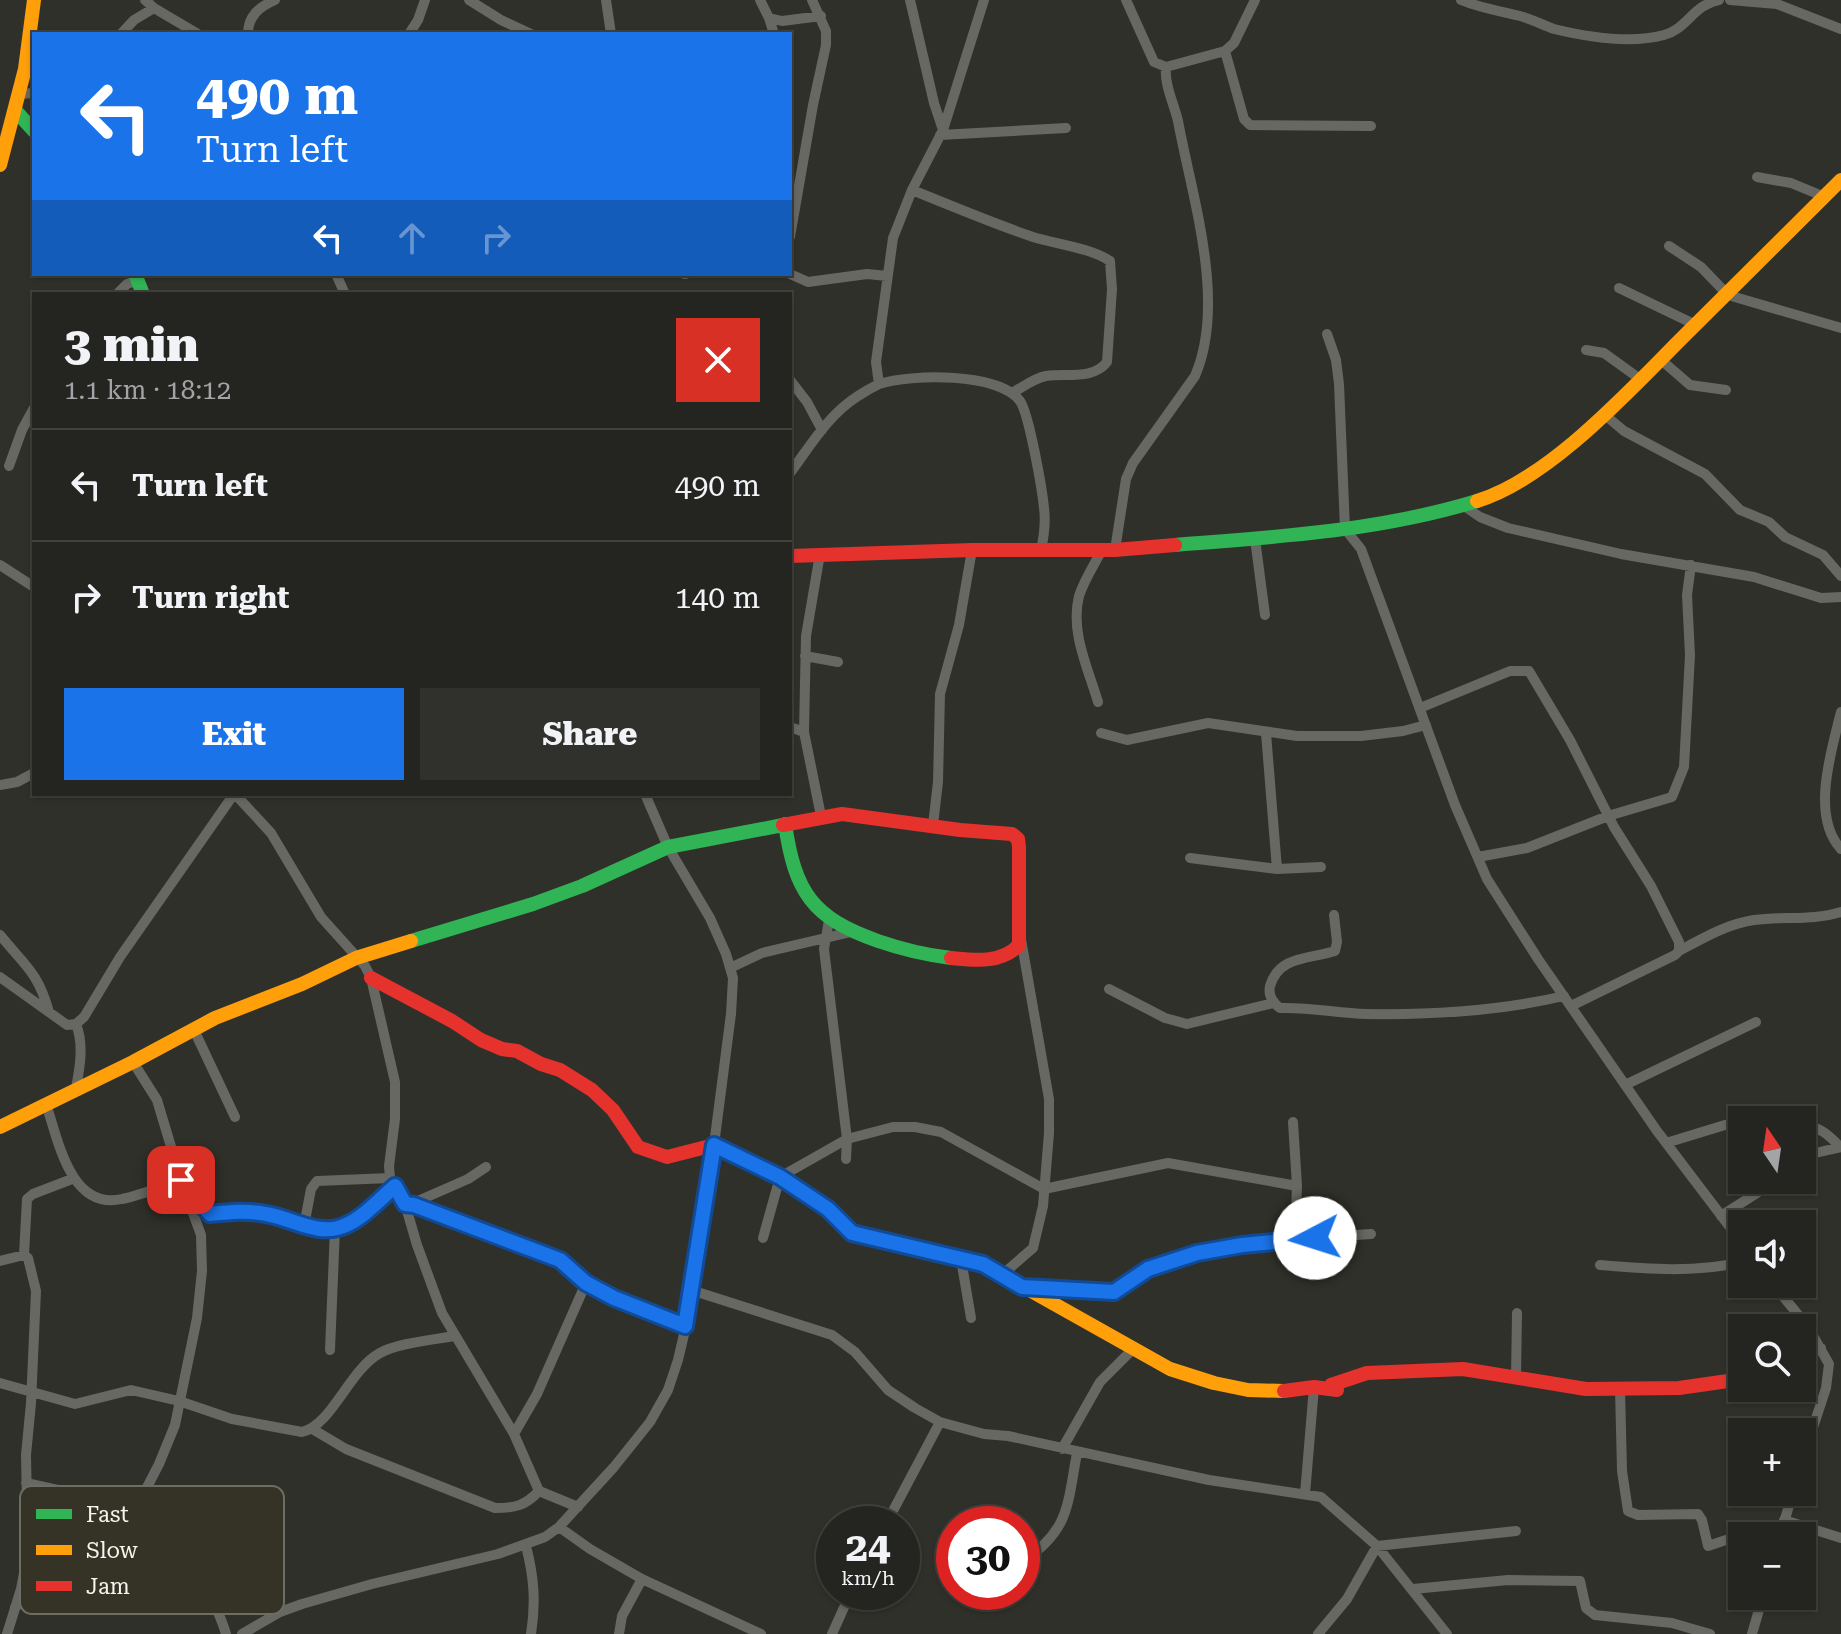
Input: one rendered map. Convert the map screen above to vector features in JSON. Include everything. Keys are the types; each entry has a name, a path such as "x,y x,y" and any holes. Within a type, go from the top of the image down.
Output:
{"street":[{"path":"0,165 15,110 26,94 34,0"},
{"path":"145,0 195,32"},
{"path":"248,32 248,23 260,7 275,0"},
{"path":"410,32 425,0"},
{"path":"469,0 527,32"},
{"path":"606,0 611,32"},
{"path":"760,0 773,32"},
{"path":"792,226 826,45 826,31 812,0"},
{"path":"910,0 941,133"},
{"path":"879,384 876,362 893,238 912,190 941,133 984,0"},
{"path":"1126,0 1154,62 1166,67 1225,51 1234,43 1255,0"},
{"path":"1461,0 1521,16 1554,29 1599,37 1632,38 1663,36 1674,31 1701,6 1719,0"},
{"path":"1730,0 1777,4 1841,29"},
{"path":"123,32 134,20 154,8"},
{"path":"769,18 782,21 821,16"},
{"path":"1225,51 1244,119 1250,125 1371,126"},
{"path":"1098,702 1079,639 1077,608 1080,594 1108,550 1133,463 1195,376 1207,328 1207,273 1174,105 1165,75 1166,67"},
{"path":"15,110 32,129"},
{"path":"941,133 1066,128"},
{"path":"8,135 32,139"},
{"path":"1757,177 1791,183 1825,197"},
{"path":"792,556 972,550 1108,550 1255,539 1372,526 1464,506 1494,496 1539,469 1605,415 1841,180"},
{"path":"912,190 999,225 1064,247 1094,253 1110,261 1112,289 1107,362 1102,369 1092,373 1044,377 1012,393"},
{"path":"1669,246 1701,267 1728,295 1841,328"},
{"path":"792,275 808,282 867,274 887,276"},
{"path":"119,292 127,284 138,283"},
{"path":"1619,288 1696,325"},
{"path":"1327,334 1336,360 1339,384 1345,529 1361,549 1478,857 1503,904 1564,996 1666,1143 1728,1225"},
{"path":"1586,350 1604,353 1640,379"},
{"path":"1660,359 1690,385 1726,390"},
{"path":"792,470 829,418 857,396 879,384 949,377 981,383 1012,393 1029,422 1044,508 1045,531 1041,550"},
{"path":"792,383 822,430"},
{"path":"9,466 32,412"},
{"path":"1605,415 1624,431 1705,474 1740,510 1769,522 1785,537 1823,555 1841,576"},
{"path":"1464,506 1480,517 1508,528 1621,554 1754,577 1821,598 1841,596"},
{"path":"1361,549 1363,535 1372,526"},
{"path":"1255,539 1265,615"},
{"path":"933,825 938,782 940,694 959,625 972,550"},
{"path":"820,554 806,636 804,732 821,816"},
{"path":"0,565 32,586"},
{"path":"1478,857 1527,848 1608,816 1672,797 1684,767 1690,655 1687,595 1691,565"},
{"path":"805,656 838,662"},
{"path":"1420,708 1510,671 1529,671 1570,740 1608,816 1651,886 1679,942 1679,951"},
{"path":"1841,712 1829,752 1825,786 1831,831 1841,849"},
{"path":"1101,733 1127,740 1208,723 1297,736 1361,736 1426,725"},
{"path":"792,728 804,732"},
{"path":"1266,733 1277,869"},
{"path":"0,785 17,782 32,774"},
{"path":"0,977 67,1025 76,1024 84,1017 120,957 234,796"},
{"path":"237,796 271,833 321,917 365,966 371,978 395,1082 395,1119 389,1166 393,1182 410,1204 427,1277 454,1336 514,1434 539,1491 578,1507"},
{"path":"284,1611 372,1584 526,1546 559,1527 578,1507 650,1422 668,1390 685,1326 714,1145 733,978 710,918 668,847 646,796"},
{"path":"0,1127 215,1018 295,987 356,958 533,904 582,886 668,847 821,816 864,816 1012,834 1018,839 1019,945 1011,954 986,960 898,948 851,932 821,913 795,870 785,824"},
{"path":"1190,858 1277,869 1321,867"},
{"path":"1571,1006 1732,925 1754,920 1826,917 1841,912"},
{"path":"1334,915 1337,948 1326,954 1285,964 1277,971 1269,989 1273,1003 1280,1008 1309,1007 1350,1013 1417,1013 1490,1008 1564,996"},
{"path":"829,920 824,949 847,1139 846,1159"},
{"path":"730,968 762,953 851,932"},
{"path":"0,935 32,971 42,987 49,1012"},
{"path":"1003,1274 1033,1248 1044,1189 1049,1133 1049,1099 1020,938"},
{"path":"371,978 431,1009 481,1040 502,1049 517,1051 560,1070 592,1090 613,1110 638,1147 667,1157 714,1145 780,1177 828,1209 852,1233 983,1264 1170,1369 1214,1383 1248,1390 1289,1391 1314,1387 1337,1390 1331,1385 1367,1373 1463,1369 1516,1376 1563,1387 1679,1388 1728,1381"},
{"path":"1109,989 1165,1018 1187,1024 1273,1003"},
{"path":"1625,1085 1756,1022"},
{"path":"76,1024 80,1033 76,1088"},
{"path":"194,1030 235,1117"},
{"path":"133,1062 157,1100 201,1235 202,1271 197,1318 167,1447 148,1486"},
{"path":"46,1104 72,1179 97,1200 119,1200 181,1180"},
{"path":"1293,1122 1297,1186 1295,1239"},
{"path":"1666,1143 1728,1125"},
{"path":"763,1238 780,1177 847,1139 893,1127 941,1132 1044,1189 1168,1163 1297,1186"},
{"path":"1816,1127 1840,1147 1816,1153"},
{"path":"410,1204 468,1179 486,1167"},
{"path":"26,1486 36,1291 32,1266 24,1255 27,1199 72,1179"},
{"path":"181,1180 210,1214 244,1211 268,1214 304,1226 335,1228 345,1226 362,1214 393,1182"},
{"path":"304,1226 311,1189 317,1181 393,1182"},
{"path":"1721,1216 1755,1194"},
{"path":"410,1204 560,1260 586,1283 624,1303 685,1326"},
{"path":"330,1350 335,1228"},
{"path":"1022,1287 1114,1292 1148,1269 1168,1261 1242,1245 1371,1234"},
{"path":"0,1261 24,1255"},
{"path":"961,1259 971,1318"},
{"path":"1600,1265 1675,1269 1728,1265"},
{"path":"514,1434 537,1394 586,1283"},
{"path":"691,1290 832,1335 855,1352 888,1390 940,1422 1209,1480 1321,1497 1377,1546 1447,1634"},
{"path":"1784,1298 1821,1348 1829,1364 1829,1375 1816,1418"},
{"path":"1516,1376 1517,1313"},
{"path":"0,1383 75,1404 131,1390 258,1425 302,1432 314,1430 351,1380 378,1354 454,1336"},
{"path":"1816,1350 1821,1348"},
{"path":"1062,1449 1100,1382 1133,1349"},
{"path":"1305,1494 1314,1387"},
{"path":"1620,1389 1622,1471 1628,1511 1638,1515 1698,1514 1708,1546 1728,1540"},
{"path":"896,1506 940,1422"},
{"path":"314,1430 346,1449 495,1508 516,1508 531,1500 539,1491"},
{"path":"1040,1550 1055,1535 1063,1521 1077,1453"},
{"path":"26,1483 40,1486"},
{"path":"1788,1506 1784,1520 1841,1538"},
{"path":"559,1527 642,1579 761,1634"},
{"path":"1377,1546 1516,1531"},
{"path":"526,1546 534,1578 536,1608 531,1634"},
{"path":"1318,1634 1347,1599 1377,1546"},
{"path":"619,1634 622,1616 642,1579"},
{"path":"1413,1589 1508,1580 1580,1581 1586,1608 1595,1615 1672,1623 1710,1634"},
{"path":"7,1634 20,1586"},
{"path":"15,1607 20,1603"},
{"path":"832,1634 843,1610"},
{"path":"1752,1634 1759,1610"},
{"path":"218,1614 226,1634"},
{"path":"242,1634 277,1614"}],"traffic: fast":[{"path":"15,110 32,129"},
{"path":"136,276 142,292"},
{"path":"1175,545 1365,526 1477,501"},
{"path":"785,824 794,868 801,885 822,912 837,923 878,941 951,958"},
{"path":"411,941 533,904 582,886 668,847 783,825"}],"traffic: slow":[{"path":"0,165 25,69 34,0"},
{"path":"1477,501 1532,474 1586,432 1841,180"},
{"path":"0,1127 215,1018 302,984 356,958 411,941"},
{"path":"841,1222 852,1233 983,1264 1170,1369 1248,1390 1284,1391"}],"traffic: jam":[{"path":"792,556 972,550 1115,550 1175,545"},
{"path":"783,825 842,814 1012,834 1018,839 1019,847 1019,945 996,958 951,958"},
{"path":"371,978 481,1040 502,1049 517,1051 560,1070 592,1090 613,1110 638,1147 667,1157 714,1145 797,1188 841,1222"},
{"path":"1284,1391 1314,1387 1337,1390 1331,1385 1367,1373 1463,1369 1586,1389 1679,1388 1728,1381"}],"route":[{"path":"181,1180 210,1214 244,1211 268,1214 324,1229 345,1226 395,1186 405,1204 560,1260 586,1283 614,1298 685,1326 714,1145 780,1177 828,1209 852,1233 983,1264 1022,1287 1114,1292 1148,1269 1197,1253 1315,1238"}]}
